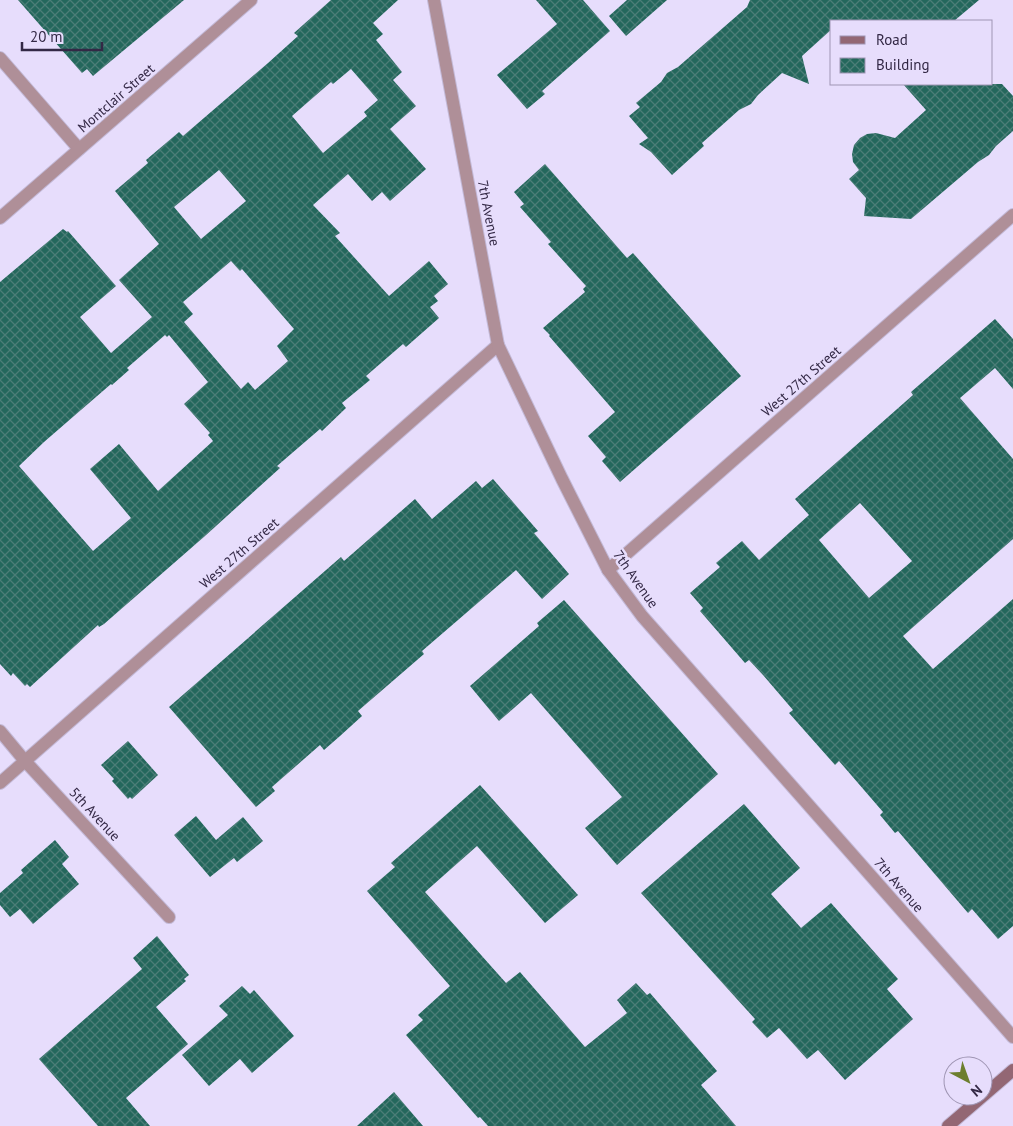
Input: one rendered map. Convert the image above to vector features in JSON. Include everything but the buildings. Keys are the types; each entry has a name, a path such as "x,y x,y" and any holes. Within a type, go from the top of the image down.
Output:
{"main road":[{"path":"993,1087 1013,1070"},
{"path":"948,1126 971,1106"}],"street":[{"name":"Montclair Street","path":"0,218 251,0"},
{"name":"7th Avenue","path":"434,0 498,345 608,570 642,616 1013,1037"},
{"path":"0,58 79,149"},
{"name":"West 27th Street","path":"608,570 1013,215"},
{"name":"West 27th Street","path":"0,783 498,345"},
{"name":"5th Avenue","path":"0,731 25,761 169,917"}]}
